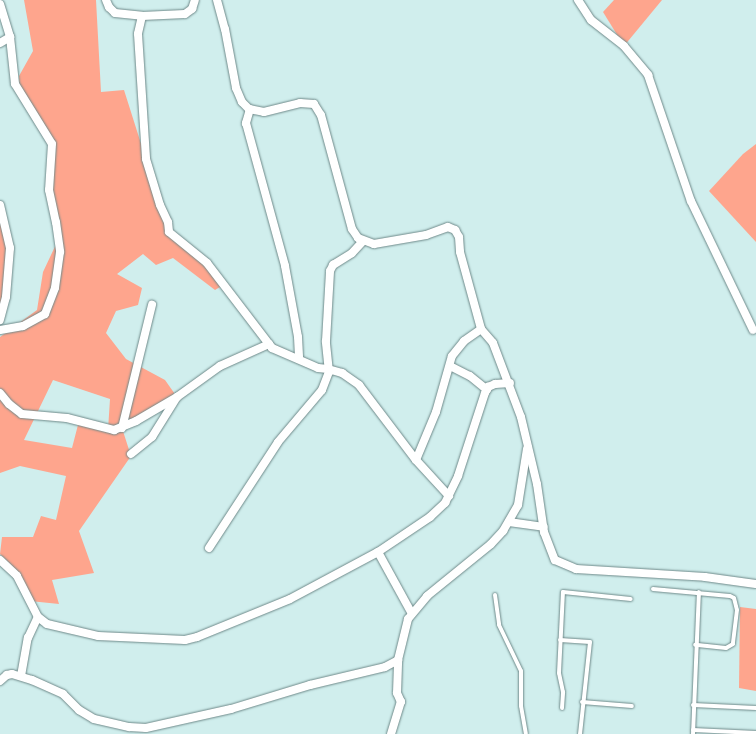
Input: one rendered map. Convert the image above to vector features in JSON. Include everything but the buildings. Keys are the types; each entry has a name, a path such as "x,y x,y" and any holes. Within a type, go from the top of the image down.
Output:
{"street":[{"path":"106,0 108,7 115,13 142,16 185,14 192,9 195,0"},
{"path":"217,0 238,95 242,102 250,109 270,112 300,103 314,104 321,115 352,229 363,241 374,244 426,235 444,227 452,228 459,237 460,252 482,329 493,343 510,383 521,417 537,484 548,546 555,560 576,569 705,577 756,584"},
{"path":"578,0 591,20 624,46 648,75 691,201 755,328 756,339"},
{"path":"0,4 10,37 15,84 52,144 49,190 56,222 60,262 53,298 45,314 23,326 0,330"},
{"path":"142,16 138,34 146,159 160,205 168,222 169,232 211,267 272,348 318,368 328,368 349,377 359,385 416,460 449,496"},
{"path":"0,43 10,37"},
{"path":"250,109 246,123 285,266 298,336 299,359"},
{"path":"0,206 10,248 6,297 0,320"},
{"path":"209,548 278,442 318,396 326,381 328,368 326,341 330,271 333,265 352,253 363,241"},
{"path":"122,428 152,304"},
{"path":"416,460 436,412 452,356 460,345 482,329"},
{"path":"0,393 9,404 22,414 67,418 108,430 122,428 177,397 220,366 269,344"},
{"path":"450,366 470,376 487,390"},
{"path":"0,560 17,576 38,617 47,624 98,636 185,640 197,637 290,599 378,552 430,517 449,496 487,390 495,384 510,383"},
{"path":"132,454 152,437 177,397"},
{"path":"391,734 401,702 397,693 398,660 403,633 411,612 427,596 491,544 509,522 518,505 527,447"},
{"path":"509,522 544,527"},
{"path":"378,552 411,612"},
{"path":"21,676 28,638 38,617"},
{"path":"0,681 8,675 21,676 63,694 79,710 94,719 129,727 146,728 231,710 310,685 385,667 398,660"}],"lane":[{"path":"653,589 699,592 734,598 737,610 736,631 731,646 695,645"},
{"path":"562,708 563,692 559,674 563,592 631,599"},
{"path":"699,592 692,705 693,732 756,733"},
{"path":"495,594 499,625 521,672 521,706 526,734"},
{"path":"560,640 590,642 580,734"},
{"path":"582,702 632,706"},
{"path":"692,705 756,708"}],"shaded area":[{"path":"24,0 96,0 101,92 124,90 169,232 221,280 220,287 215,290 173,258 156,265 143,254 117,274 142,288 138,305 116,311 106,333 126,359 165,380 177,397 122,428 131,456 79,531 94,573 52,580 59,604 30,601 13,567 0,554 2,537 33,537 41,516 56,520 66,476 20,466 0,473 0,337 37,310 43,272 59,238 50,197 53,151 20,92 19,76 33,51","holes":["53,380 110,399 108,430 79,421 72,448 24,440"]},
{"path":"614,0 662,0 624,46 603,12"},
{"path":"756,144 756,242 709,191 743,154"},
{"path":"0,218 10,248 0,320"},
{"path":"740,607 756,609 756,691 739,688"}]}
